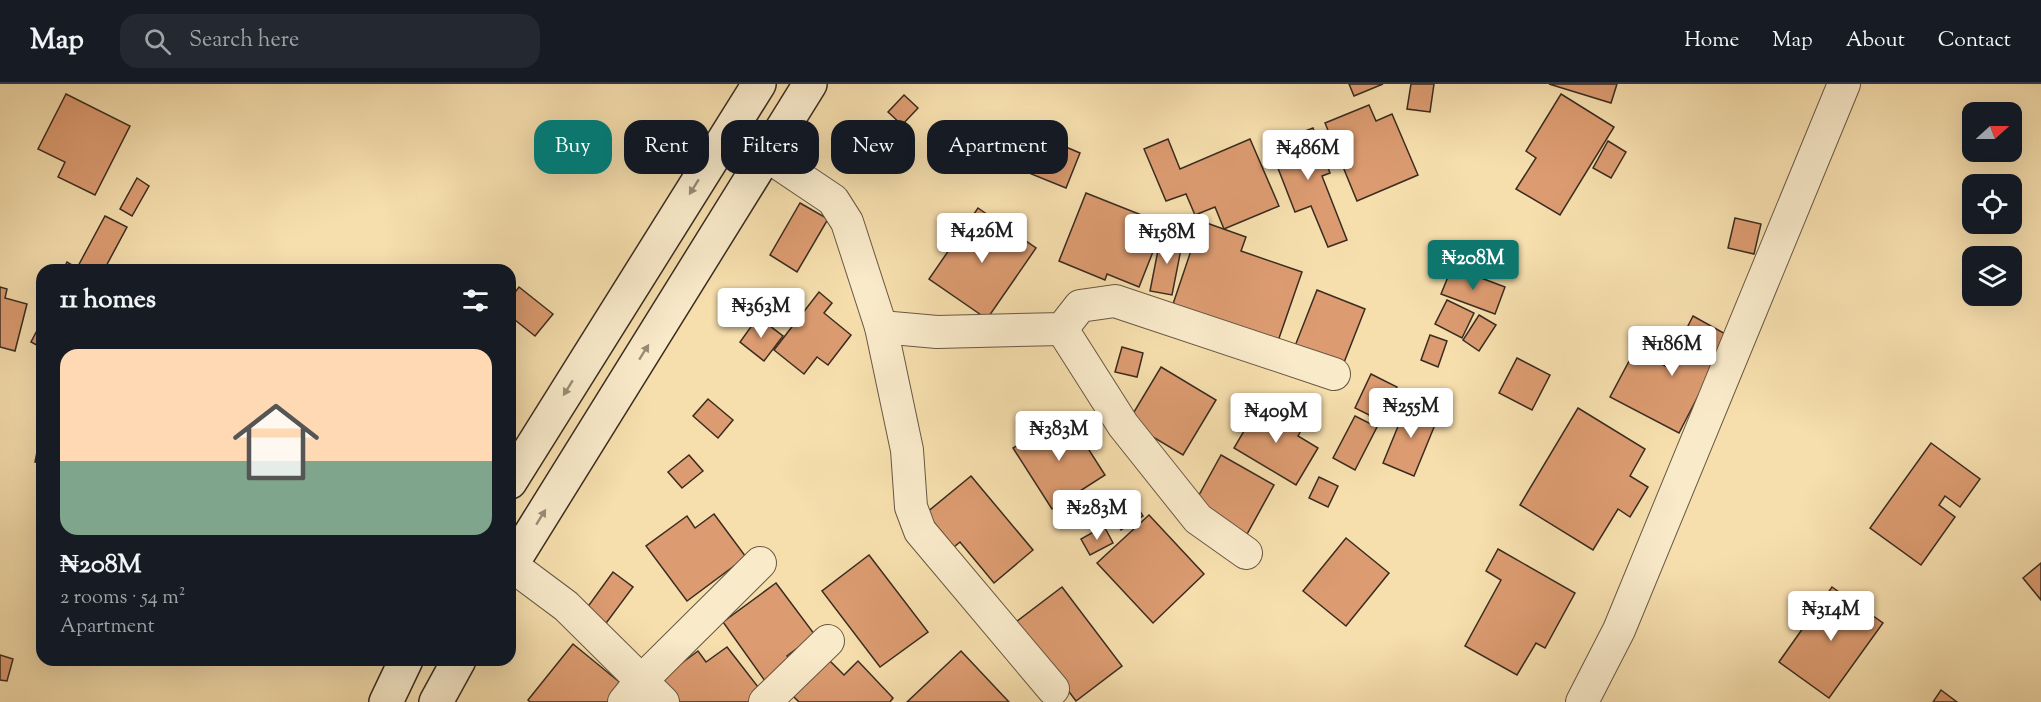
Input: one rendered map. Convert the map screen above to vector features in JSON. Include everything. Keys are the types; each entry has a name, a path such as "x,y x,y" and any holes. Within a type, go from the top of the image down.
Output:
{"street":[{"path":"516,472 759,84"},
{"path":"788,120 810,84"},
{"path":"1581,702 1623,619 1844,84"},
{"path":"516,558 754,174"},
{"path":"794,174 833,200 847,222 881,327 907,450 911,507 920,531 1053,689"},
{"path":"1062,329 1080,306 1115,300 1334,374"},
{"path":"881,327 937,332 1062,329"},
{"path":"1062,329 1123,425 1198,519 1246,553"},
{"path":"516,570 566,606 643,695 760,563"},
{"path":"765,702 828,641"},
{"path":"386,702 403,666"},
{"path":"436,702 456,666"}],"building":[{"path":"1349,84 1383,84 1354,96"},
{"path":"1411,84 1434,84 1430,112 1407,109"},
{"path":"1549,84 1617,84 1611,103"},
{"path":"66,94 130,126 95,195 58,177 65,162 38,149"},
{"path":"1561,94 1614,127 1560,215 1516,189 1536,158 1526,151"},
{"path":"904,95 918,108 907,120 897,120 888,112"},
{"path":"1369,105 1376,121 1392,114 1418,175 1357,201 1325,123"},
{"path":"1313,128 1330,173 1322,176 1347,240 1328,247 1311,206 1295,212 1269,145"},
{"path":"1168,139 1180,169 1250,139 1279,206 1224,229 1215,207 1195,215 1186,194 1166,201 1144,149"},
{"path":"1608,141 1626,152 1611,178 1593,168"},
{"path":"1068,148 1080,153 1066,188 1031,174 1068,174"},
{"path":"137,178 149,186 132,216 120,209"},
{"path":"1086,193 1164,224 1139,287 1107,274 1105,280 1059,261"},
{"path":"800,203 828,219 797,272 770,255"},
{"path":"978,208 1036,248 987,319 929,279"},
{"path":"105,216 127,227 107,264 79,264"},
{"path":"1735,218 1761,224 1754,254 1728,248"},
{"path":"1201,221 1246,237 1241,251 1302,272 1278,341 1173,304"},
{"path":"1161,235 1183,239 1172,295 1150,291"},
{"path":"1452,267 1505,287 1495,314 1441,294"},
{"path":"0,287 7,289 5,298 27,304 15,351 0,347"},
{"path":"519,287 553,314 535,336 516,321 516,291"},
{"path":"1317,290 1365,309 1343,365 1295,346"},
{"path":"819,292 832,303 824,313 851,335 828,365 817,357 804,374 774,350"},
{"path":"1447,300 1474,313 1462,338 1435,324"},
{"path":"1479,315 1496,325 1479,351 1463,340"},
{"path":"1693,316 1729,336 1679,433 1610,397 1635,350 1667,367"},
{"path":"758,317 783,336 764,361 740,342"},
{"path":"36,332 36,345 31,342"},
{"path":"1430,335 1447,341 1438,367 1421,360"},
{"path":"1122,347 1143,353 1137,377 1115,372"},
{"path":"1517,358 1550,375 1532,410 1499,393"},
{"path":"1161,367 1216,400 1183,455 1128,422"},
{"path":"1371,374 1397,387 1381,421 1355,408"},
{"path":"708,399 733,420 718,438 693,416"},
{"path":"1261,402 1303,427 1298,436 1318,448 1296,485 1234,448"},
{"path":"1408,402 1439,415 1414,476 1383,463"},
{"path":"1578,408 1645,449 1630,476 1648,487 1630,517 1618,509 1593,550 1520,505"},
{"path":"1066,414 1105,475 1052,509 1013,448"},
{"path":"1355,416 1377,427 1355,470 1333,458"},
{"path":"1931,443 1980,479 1960,507 1945,496 1939,505 1955,517 1921,565 1870,528"},
{"path":"689,455 703,471 682,488 668,472"},
{"path":"1221,455 1274,485 1246,536 1193,506"},
{"path":"971,476 1033,550 994,583 960,542 954,547 926,513"},
{"path":"1319,477 1338,486 1328,507 1309,498"},
{"path":"1133,501 1143,516 1121,530 1111,515"},
{"path":"714,514 746,557 687,601 646,546 687,516 695,528"},
{"path":"1149,515 1204,574 1153,623 1097,563"},
{"path":"1104,526 1113,543 1090,555 1081,539"},
{"path":"1346,538 1389,573 1346,626 1303,591"},
{"path":"1498,549 1575,593 1545,648 1536,643 1517,675 1465,646 1501,580 1486,571"},
{"path":"869,555 928,632 880,667 822,591"},
{"path":"2041,563 2041,600 2023,578"},
{"path":"613,572 633,587 604,626 584,612"},
{"path":"776,583 815,635 787,656 796,669 770,688 723,622"},
{"path":"1062,587 1122,666 1076,701 1016,622"},
{"path":"1832,587 1883,623 1829,698 1779,662"},
{"path":"573,644 628,689 617,702 530,702 528,700"},
{"path":"727,647 762,692 749,702 676,702 659,680 698,651 706,662"},
{"path":"961,651 1009,702 907,702"},
{"path":"0,655 13,659 7,681 0,680"},
{"path":"830,661 844,675 858,661 893,698 890,702 799,702 793,696"},
{"path":"1941,690 1957,702 1933,702"}]}
